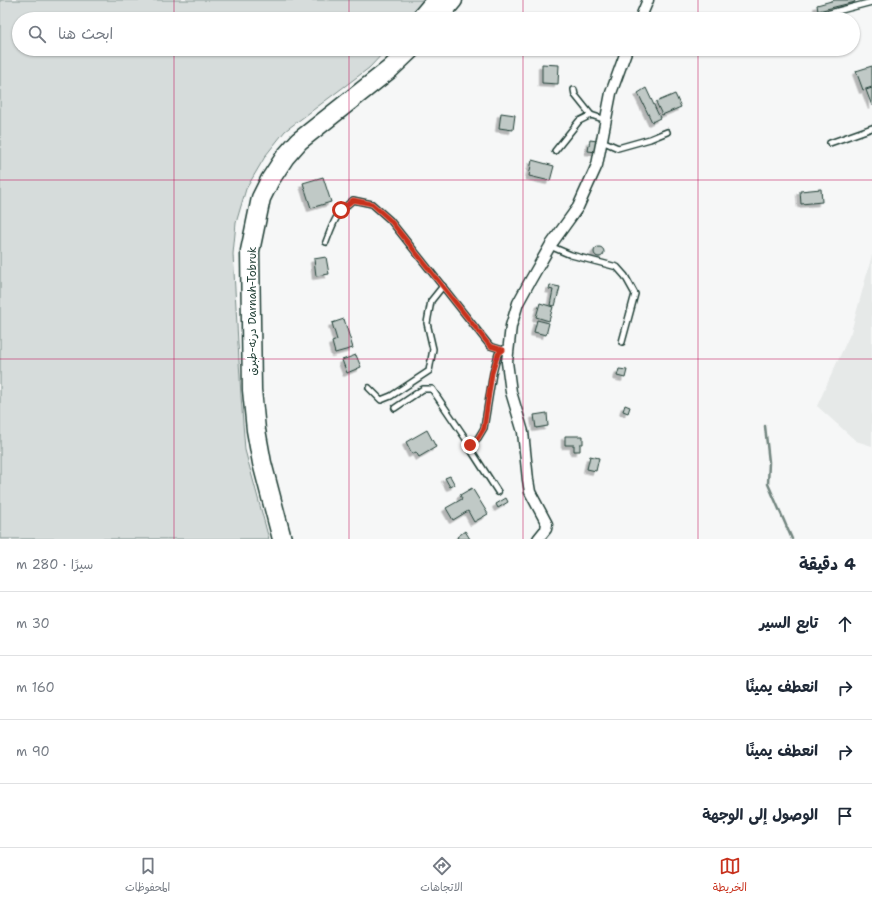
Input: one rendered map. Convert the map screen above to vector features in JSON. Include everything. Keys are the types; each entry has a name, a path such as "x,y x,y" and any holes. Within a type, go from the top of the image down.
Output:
{"highway":[{"path":"426,12 436,0"},
{"path":"443,12 452,0"},
{"name":"درنه-طبرق Darnah-Tobruk","path":"272,539 252,466 246,431 243,397 238,265 239,249 246,215 259,179 276,149 313,113 386,56"},
{"name":"درنه-طبرق Darnah-Tobruk","path":"282,539 262,464 256,430 252,390 250,250 261,198 270,180 285,157 299,140 390,69 404,56"}],"street":[{"path":"643,12 648,0"},
{"path":"538,539 548,524 530,492 523,432 511,392 505,348 518,303 550,246 578,207 597,165 611,93 624,56"}],"lane":[{"path":"834,12 872,2"},
{"path":"574,90 575,95 591,114 606,120"},
{"path":"555,151 579,121 591,114"},
{"path":"830,143 872,128"},
{"path":"602,141 618,148 650,139 667,132"},
{"path":"326,242 333,222 341,210 353,200 372,204 390,220 490,346 505,348"},
{"path":"550,246 571,255 617,267 625,276 635,294 622,342"},
{"path":"368,388 381,400 391,396 429,371 433,349 427,322 431,301 442,286"},
{"path":"470,445 478,438 484,428 492,373 498,354 505,348"},
{"path":"395,408 423,390 432,389 470,445 471,450 498,492"}],"shaded area":[{"path":"0,0 424,0 415,12 12,12 12,56 380,56 369,68 285,131 266,155 246,189 236,223 233,254 245,450 269,539 0,539"},
{"path":"872,255 872,446 856,441 817,406 851,332"}],"building":[{"path":"835,0 854,0 855,2 818,11 817,5"},
{"path":"542,64 559,65 558,84 542,83"},
{"path":"872,66 872,87 863,90 856,71"},
{"path":"646,88 660,118 652,122 638,93"},
{"path":"872,88 872,106 866,90"},
{"path":"675,94 681,107 662,115 656,102"},
{"path":"501,113 515,115 513,130 499,128"},
{"path":"590,140 597,141 596,152 588,151"},
{"path":"532,160 554,166 550,181 529,176"},
{"path":"323,177 331,202 311,208 303,183"},
{"path":"821,189 822,202 801,204 800,191"},
{"path":"597,247 601,247 603,248 603,256 597,257 594,254 594,250"},
{"path":"326,257 329,274 316,276 314,259"},
{"path":"550,285 560,287 555,306 550,305 553,290 549,289"},
{"path":"540,303 553,307 549,321 536,317"},
{"path":"344,319 353,348 335,353 332,342 337,340 332,323"},
{"path":"537,320 549,323 546,335 534,332"},
{"path":"356,355 361,367 347,373 342,360"},
{"path":"619,369 627,370 625,378 617,376"},
{"path":"625,405 630,407 628,413 623,411"},
{"path":"547,413 548,426 536,428 534,415"},
{"path":"427,430 436,447 419,457 416,452 412,454 406,442"},
{"path":"565,436 583,436 583,444 580,444 580,451 574,451 574,445 565,445"},
{"path":"590,456 599,458 596,471 587,469"},
{"path":"450,476 455,485 450,487 445,478"},
{"path":"472,488 488,514 474,522 468,511 453,520 446,508 462,499 460,495"},
{"path":"506,498 508,502 498,508 496,504"},
{"path":"465,531 470,539 458,539 457,537"}],"waterway":[{"path":"765,426 769,462 768,484 792,539"}],"route":[{"path":"341,210 353,200 372,204 390,220 490,346 503,350 498,354 492,373 484,428 478,438 470,445"}]}
